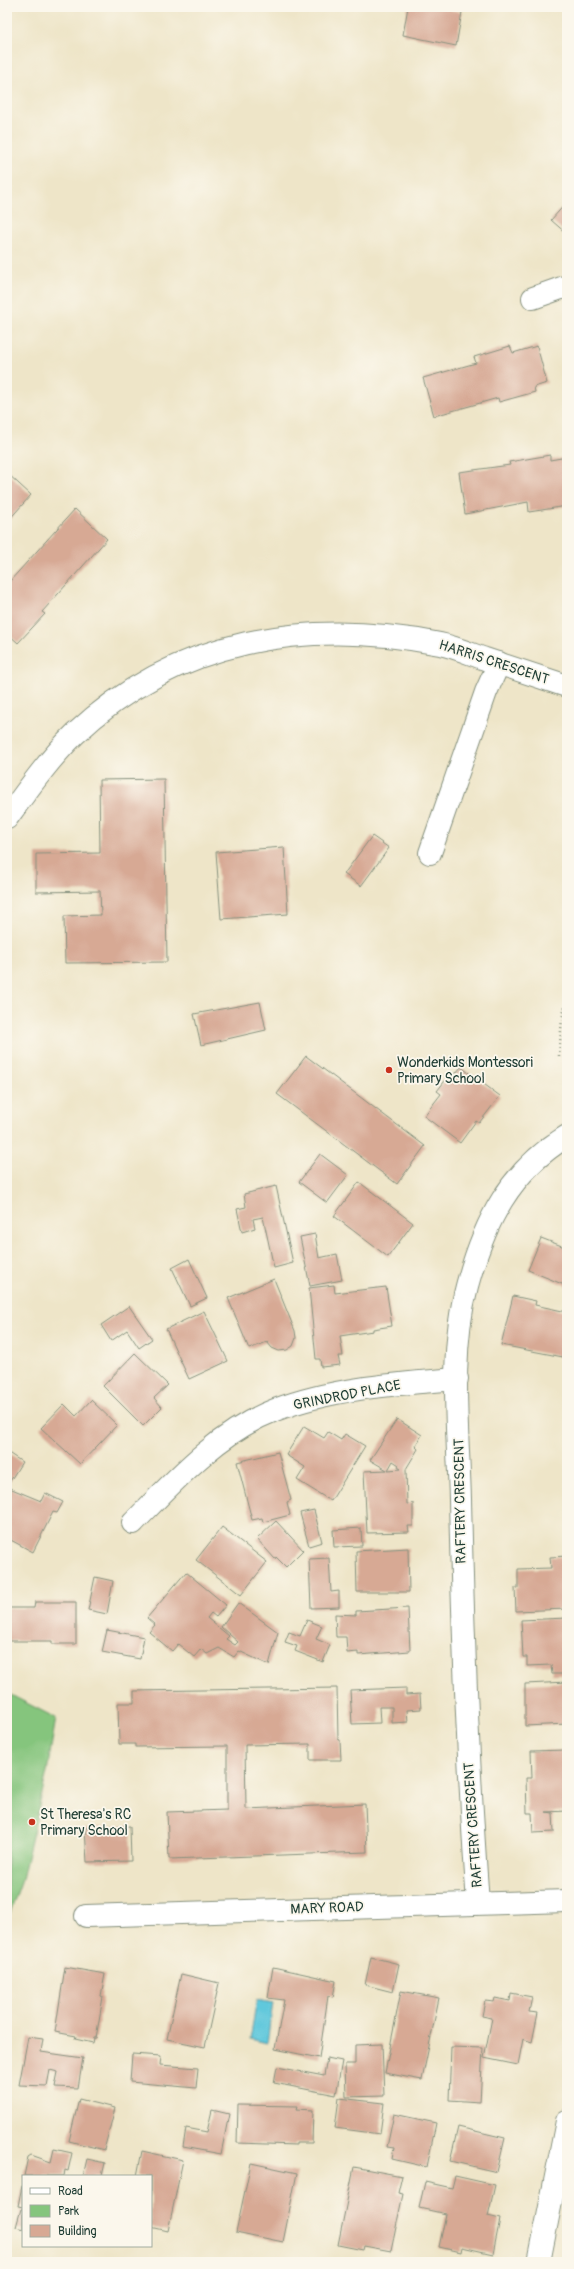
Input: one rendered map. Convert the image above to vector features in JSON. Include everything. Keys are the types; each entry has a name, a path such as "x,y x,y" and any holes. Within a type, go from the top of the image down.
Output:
{"street":[{"path":"533,298 567,286"},
{"name":"HARRIS CRESCENT","path":"7,818 37,778 75,735 103,710 149,679 190,660 233,645 284,635 336,632 387,636 442,644 567,686"},
{"path":"430,853 486,692 499,664"},
{"name":"RAFTERY CRESCENT","path":"478,1903 469,1784 457,1379 458,1340 467,1287 487,1226 500,1200 519,1175 554,1144 567,1136"},
{"name":"GRINDROD PLACE","path":"133,1523 173,1481 206,1452 242,1427 274,1410 320,1397 377,1386 457,1379"},
{"name":"MARY ROAD","path":"86,1916 567,1901"},
{"path":"539,2262 567,2121"}],"path":[{"path":"559,1056 562,1018 567,1000"}],"green space":[{"path":"7,1693 56,1718 47,1772 22,1879 7,1921"}],"water":[{"path":"257,2000 273,2003 267,2043 250,2039"}],"building":[{"path":"408,7 451,7 451,10 462,12 456,46 403,35"},
{"path":"567,202 567,234 551,220"},
{"path":"510,346 513,353 537,346 547,383 534,387 535,392 499,402 498,398 434,416 423,378 476,363 474,357"},
{"path":"550,455 550,460 567,457 567,506 529,512 528,502 465,514 459,472 510,465 509,462"},
{"path":"7,473 31,495 7,522"},
{"path":"75,509 107,539 42,612 45,614 18,643 7,633 7,580 9,582"},
{"path":"164,779 167,962 65,963 64,916 101,915 100,891 36,892 36,854 100,853 99,780"},
{"path":"372,836 389,848 361,886 344,874"},
{"path":"284,847 288,914 221,919 216,852"},
{"path":"260,1002 266,1030 201,1045 194,1014"},
{"path":"306,1056 425,1146 397,1184 277,1094"},
{"path":"461,1067 500,1096 479,1123 476,1121 460,1143 424,1116 441,1094 437,1091 448,1077 451,1079"},
{"path":"320,1154 348,1175 327,1203 299,1182"},
{"path":"359,1182 413,1223 388,1257 334,1216"},
{"path":"276,1186 293,1263 274,1268 263,1217 253,1219 255,1228 242,1232 237,1209 246,1207 244,1194"},
{"path":"315,1234 319,1258 337,1254 342,1280 310,1286 300,1237"},
{"path":"541,1238 567,1248 567,1286 528,1270"},
{"path":"189,1259 207,1298 190,1306 172,1268"},
{"path":"274,1279 295,1331 296,1338 293,1346 287,1350 279,1351 272,1348 267,1342 249,1349 228,1298"},
{"path":"334,1285 335,1293 386,1287 392,1326 373,1329 373,1331 340,1336 343,1356 338,1356 340,1365 321,1367 320,1359 316,1359 309,1288"},
{"path":"513,1296 536,1301 535,1305 567,1312 567,1353 563,1352 563,1357 501,1345"},
{"path":"129,1306 152,1339 139,1348 127,1330 111,1341 101,1325"},
{"path":"204,1311 228,1361 189,1379 166,1329"},
{"path":"135,1353 168,1385 154,1398 162,1407 143,1426 103,1386"},
{"path":"91,1400 117,1425 80,1464 41,1428 64,1404 76,1416"},
{"path":"397,1419 422,1435 415,1446 418,1449 406,1469 407,1504 413,1503 413,1526 408,1526 409,1532 367,1533 364,1471 387,1470 370,1460","holes":["393,1461 399,1465 398,1467 401,1469 388,1470"]},
{"path":"304,1426 324,1438 328,1432 341,1440 345,1434 365,1446 331,1501 297,1480 305,1467 286,1455"},
{"path":"7,1452 22,1462 7,1486"},
{"path":"278,1452 291,1500 287,1502 290,1515 263,1522 262,1518 252,1520 237,1462"},
{"path":"7,1487 41,1501 45,1493 63,1502 57,1513 53,1512 33,1552 7,1538 10,1533 7,1531"},
{"path":"314,1510 322,1542 309,1546 300,1513"},
{"path":"276,1521 303,1550 286,1567 276,1557 275,1559 257,1539"},
{"path":"222,1527 267,1562 241,1595 196,1560"},
{"path":"361,1528 362,1546 334,1547 333,1530"},
{"path":"408,1548 409,1592 357,1592 356,1551"},
{"path":"567,1556 567,1609 516,1611 515,1588 518,1588 518,1569 551,1568 550,1557"},
{"path":"329,1558 331,1592 339,1591 339,1607 311,1608 309,1559"},
{"path":"186,1572 226,1605 216,1617 211,1613 207,1618 229,1636 226,1639 235,1645 238,1642 221,1627 238,1603 278,1632 269,1665 239,1651 234,1657 219,1648 207,1654 201,1649 194,1657 178,1644 172,1651 149,1632 155,1625 147,1618"},
{"path":"95,1577 113,1581 107,1614 88,1610"},
{"path":"35,1602 76,1602 76,1644 52,1644 52,1641 7,1641 7,1608 34,1608"},
{"path":"408,1608 410,1651 358,1655 358,1652 347,1653 346,1637 336,1637 335,1614 356,1615 356,1611"},
{"path":"567,1618 567,1674 552,1674 551,1665 527,1666 527,1657 523,1657 521,1620"},
{"path":"307,1620 322,1626 316,1639 330,1645 323,1662 295,1651 297,1646 285,1642 289,1632 300,1636"},
{"path":"107,1630 144,1637 140,1659 102,1652"},
{"path":"567,1682 567,1724 525,1726 525,1684"},
{"path":"337,1688 338,1739 340,1740 341,1760 310,1760 310,1744 245,1745 246,1809 365,1804 367,1852 169,1859 167,1812 227,1810 227,1746 135,1747 135,1744 119,1744 118,1703 134,1703 134,1691"},
{"path":"406,1688 406,1695 420,1694 421,1709 407,1710 408,1722 392,1723 392,1707 379,1707 380,1723 352,1724 350,1690"},
{"path":"566,1750 567,1811 546,1812 553,1813 554,1832 533,1833 532,1813 527,1813 526,1778 532,1778 531,1751"},
{"path":"130,1826 131,1861 87,1862 85,1828"},
{"path":"371,1957 399,1964 393,1992 365,1985"},
{"path":"65,1967 105,1974 101,1996 103,1997 96,2038 94,2038 93,2043 75,2039 76,2036 55,2032"},
{"path":"273,1967 336,1981 333,1997 328,1996 319,2058 275,2049 284,2000 268,1998"},
{"path":"181,1974 219,1983 205,2047 167,2039"},
{"path":"401,1991 439,1998 422,2080 385,2073"},
{"path":"511,1993 532,1997 529,2012 538,2013 532,2042 523,2039 518,2065 484,2058 492,2018 482,2016 485,2001 494,2002 495,1998 510,2001"},
{"path":"28,2037 43,2039 41,2052 83,2058 78,2088 55,2087 58,2072 50,2070 47,2086 19,2085"},
{"path":"382,2044 384,2096 346,2097 345,2064 355,2064 355,2045"},
{"path":"451,2047 483,2048 480,2102 449,2100"},
{"path":"132,2054 161,2056 160,2065 198,2068 196,2088 130,2082"},
{"path":"327,2058 342,2061 336,2095 274,2083 277,2067 324,2076"},
{"path":"339,2098 384,2103 380,2134 335,2128"},
{"path":"79,2099 115,2108 104,2150 69,2141"},
{"path":"238,2105 298,2106 297,2109 313,2110 312,2143 296,2143 296,2145 237,2143"},
{"path":"212,2110 229,2114 221,2154 183,2147 186,2128 207,2132"},
{"path":"394,2114 436,2123 427,2167 392,2159 394,2148 387,2147"},
{"path":"458,2127 505,2138 497,2172 450,2161"},
{"path":"54,2149 72,2153 68,2171 65,2170 64,2175 24,2175 28,2157 31,2155 51,2162"},
{"path":"142,2151 183,2160 168,2231 152,2227 152,2175 137,2175"},
{"path":"87,2159 105,2163 102,2175 83,2175"},
{"path":"251,2163 297,2173 283,2242 236,2232"},
{"path":"354,2167 402,2176 398,2193 403,2194 391,2251 364,2246 363,2250 338,2245"},
{"path":"455,2176 495,2185 488,2216 500,2219 493,2254 462,2247 461,2252 439,2247 446,2214 419,2208 425,2182 452,2188"},
{"path":"22,2186 22,2207 18,2206"},
{"path":"21,2209 22,2209 22,2229 16,2227"}],"place":[{"name":"Wonderkids Montessori Primary School","path":"389,1070"},
{"name":"St Theresa's RC Primary School","path":"32,1822"}]}
